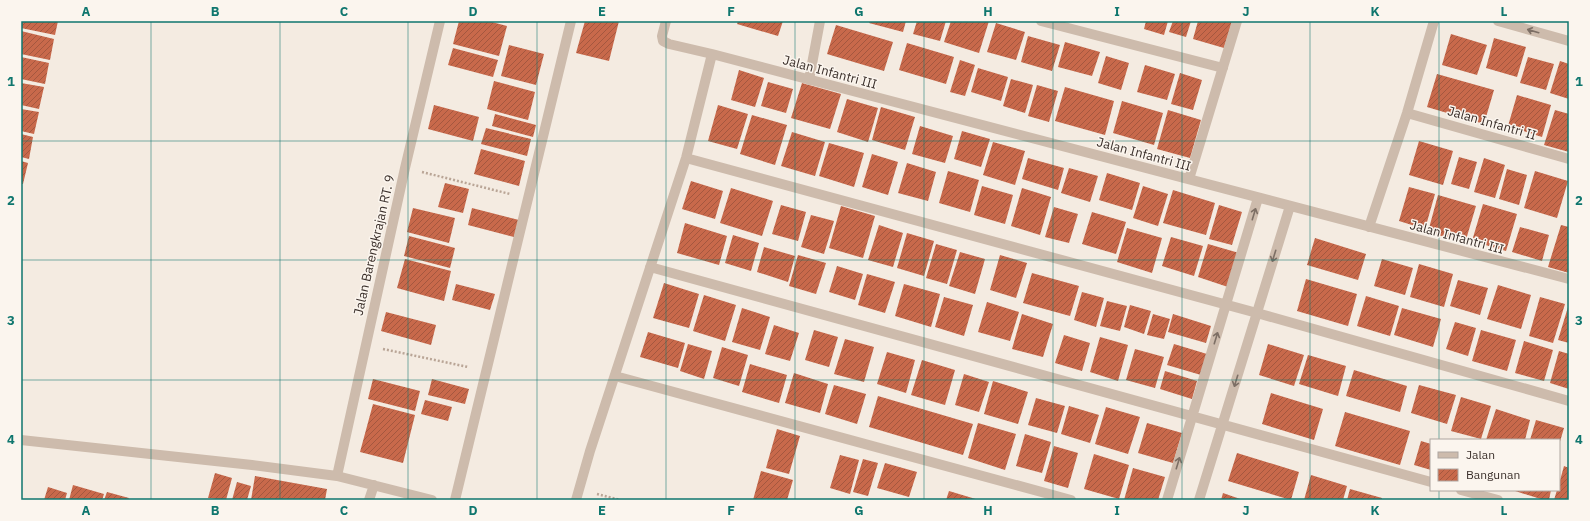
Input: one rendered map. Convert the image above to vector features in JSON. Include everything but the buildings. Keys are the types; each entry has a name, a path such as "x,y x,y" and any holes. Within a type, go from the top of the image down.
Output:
{"street":[{"name":"Jalan Barengkrajan RT. 9","path":"337,476 405,168 440,21"},
{"path":"455,500 571,21"},
{"name":"Jalan Infantri III","path":"666,21 662,36 663,41 668,44 712,54 1569,279"},
{"path":"809,80 820,21"},
{"path":"1041,21 1223,68"},
{"path":"1189,180 1237,21"},
{"path":"1368,227 1407,113 1434,21"},
{"path":"1498,21 1569,41"},
{"path":"576,500 590,451 616,376 686,158 712,54"},
{"name":"Jalan Infantri II","path":"1407,113 1569,159"},
{"path":"686,158 1257,313 1569,401"},
{"path":"1167,500 1258,198"},
{"path":"1199,500 1290,206"},
{"path":"650,267 1430,482"},
{"path":"616,376 1071,500"},
{"path":"21,440 252,465 337,476 432,500"},
{"path":"369,500 374,485"},
{"path":"1465,491 1498,500"}],"path":[{"path":"405,168 528,198"},
{"path":"366,345 486,371"},
{"path":"579,490 620,500"}]}
